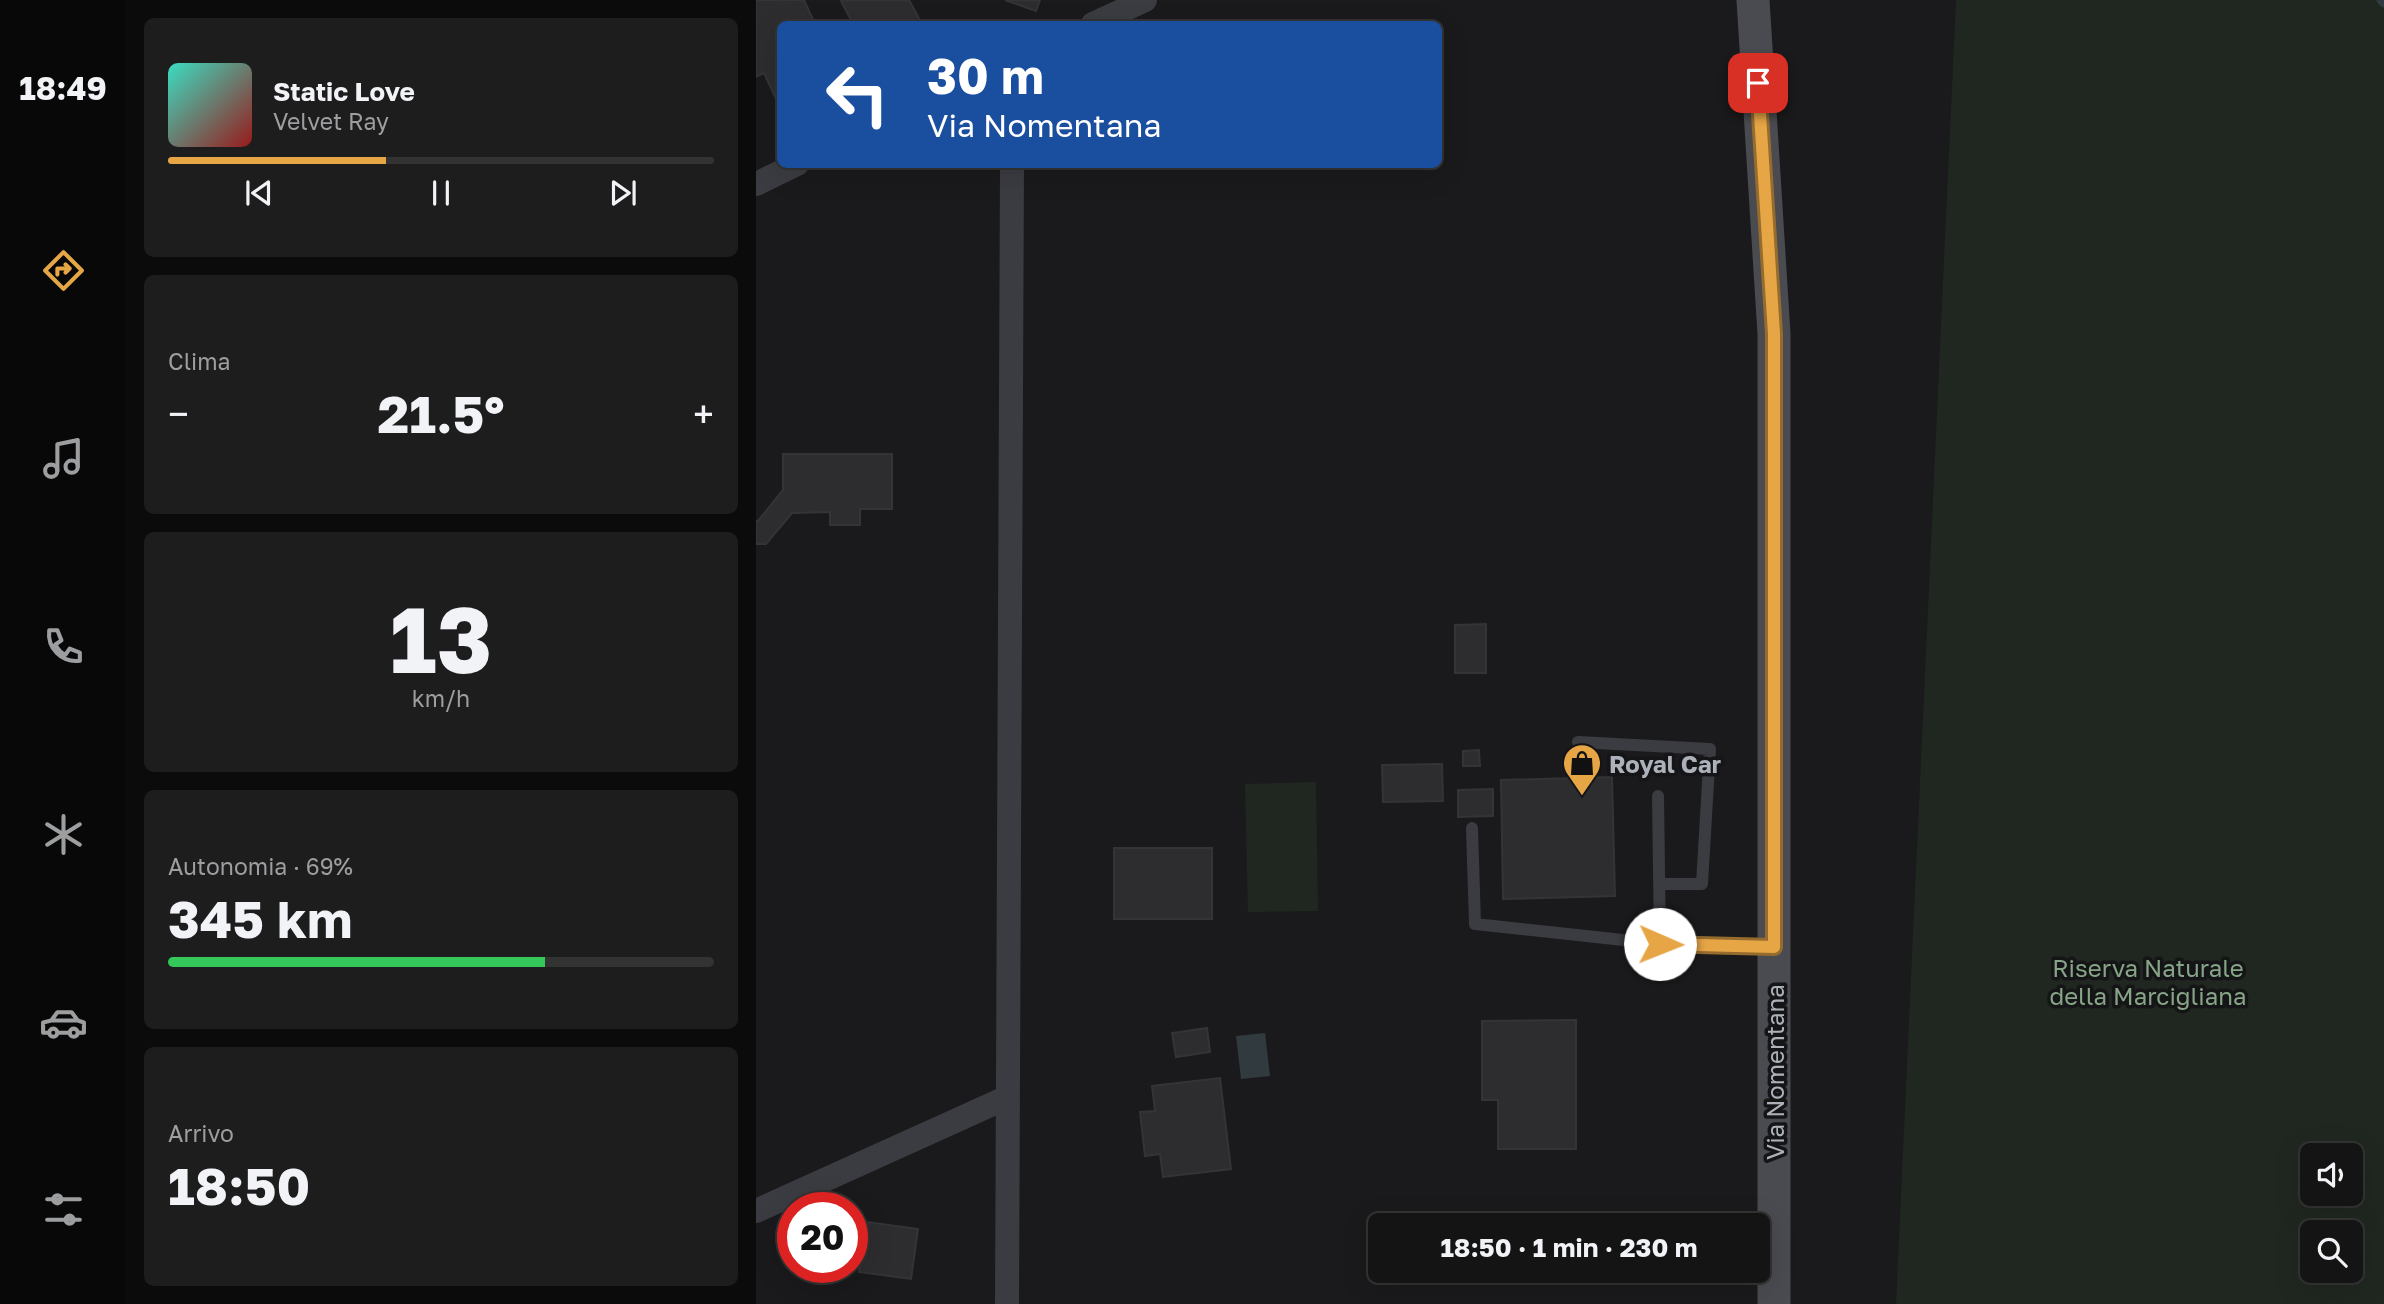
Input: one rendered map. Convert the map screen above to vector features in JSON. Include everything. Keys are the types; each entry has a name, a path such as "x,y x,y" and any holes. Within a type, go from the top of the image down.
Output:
{"street":[{"path":"1100,21 1145,0"},
{"name":"Via Nomentana","path":"1753,0 1774,334 1774,1304"},
{"path":"756,184 789,168"},
{"path":"1007,1304 1012,168"},
{"path":"756,1211 1008,1097"}],"lane":[{"path":"1578,742 1710,749 1702,884 1660,884"},
{"path":"1658,796 1660,944"},
{"path":"1472,828 1475,924 1660,944 1774,947"}],"green space":[{"name":"Riserva Naturale della Marcigliana","path":"1956,0 2384,0 2384,1304 1896,1304"},
{"path":"1316,782 1318,911 1248,912 1245,784"}],"shaded area":[{"path":"1265,1033 1270,1076 1241,1079 1236,1036"}],"building":[{"path":"756,0 804,0 814,21 777,21 777,101 764,73 756,77"},
{"path":"909,0 920,21 851,21 841,1"},
{"path":"1005,0 1040,0 1036,11"},
{"path":"783,454 892,454 892,509 860,509 860,525 830,525 830,512 792,513 766,544 756,544 756,521 783,490"},
{"path":"1486,624 1486,673 1455,673 1455,625"},
{"path":"1479,750 1480,766 1463,766 1463,751"},
{"path":"1442,764 1443,801 1383,802 1382,765"},
{"path":"1612,777 1615,896 1503,899 1501,780"},
{"path":"1493,789 1493,816 1458,817 1458,790"},
{"path":"1114,848 1212,848 1212,919 1114,919"},
{"path":"1576,1020 1576,1149 1498,1149 1498,1100 1482,1100 1482,1021"},
{"path":"1207,1028 1210,1052 1176,1057 1172,1033"},
{"path":"1220,1078 1231,1169 1163,1177 1160,1154 1145,1156 1140,1112 1155,1111 1152,1086"},
{"path":"868,1222 918,1229 911,1279 868,1273"}],"waterway":[{"path":"2381,0 2384,3"}],"place":[{"name":"Royal Car","path":"1582,797"}],"route":[{"path":"1660,944 1774,947 1774,334 1758,83"}]}
